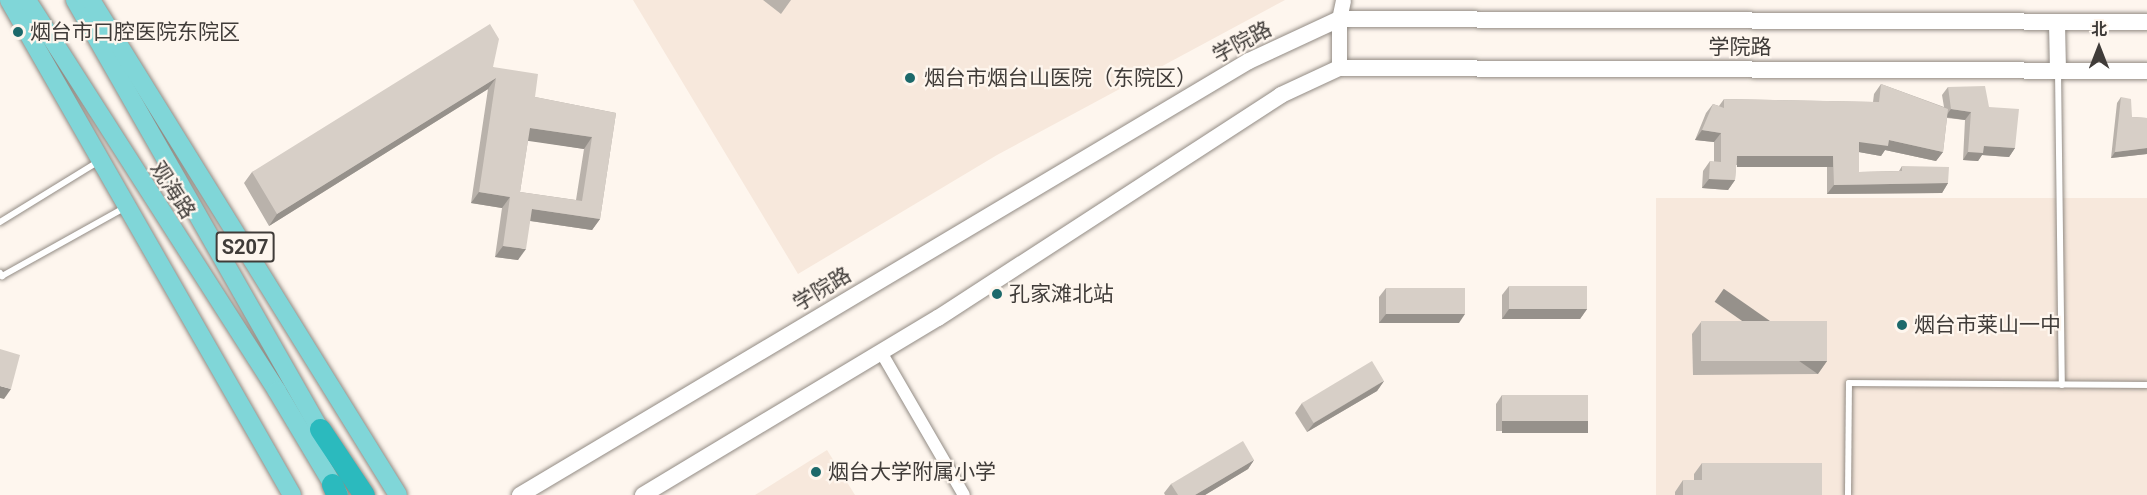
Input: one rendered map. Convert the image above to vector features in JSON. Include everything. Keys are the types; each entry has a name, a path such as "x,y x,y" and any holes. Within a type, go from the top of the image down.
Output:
{"highway":[{"path":"320,429 362,495"}],"main road":[{"path":"9,0 292,495"},
{"name":"观海路","path":"27,0 278,391 336,491"},
{"name":"观海路","path":"75,0 320,429"},
{"name":"观海路","path":"91,0 398,495"},
{"name":"学院路","path":"520,495 1249,61 1339,19 2147,22"},
{"path":"2057,23 2058,70"},
{"name":"学院路","path":"643,495 938,318 1281,95 1339,68 2147,71"}],"street":[{"path":"1339,68 1339,19 1343,0"},
{"path":"881,352 964,495"}],"lane":[{"path":"2058,70 2062,385"},
{"path":"0,222 99,161"},
{"path":"0,273 2,276 126,207"},
{"path":"1848,495 1849,383 2147,385"}],"shaded area":[{"name":"烟台市烟台山医院（东院区）","path":"633,0 1285,0 997,155 798,274"},
{"name":"烟台市莱山一中","path":"1656,198 2147,198 2147,495 1656,495"},
{"name":"烟台大学附属小学","path":"827,450 855,495 755,495"}],"building":[{"path":"490,24 499,39 493,67 538,74 535,97 616,113 600,219 532,209 526,249 503,246 510,197 479,192 496,78 277,214 252,172","holes":["530,128 592,137 582,201 520,192"]},
{"path":"1881,84 1948,109 1943,152 1889,140 1888,146 1859,142 1859,172 1902,171 1902,166 1949,167 1948,183 1834,185 1833,156 1737,156 1735,180 1709,179 1710,161 1721,162 1721,133 1702,130 1713,104 1724,108 1724,99 1879,102"},
{"path":"1985,86 1989,107 2019,109 2015,148 1984,146 1983,153 1968,152 1971,112 1951,109 1948,87"},
{"path":"2121,97 2131,99 2132,117 2147,118 2147,148 2115,152"},
{"path":"1509,286 1587,286 1587,309 1509,309"},
{"path":"1386,288 1465,288 1465,314 1386,314"},
{"path":"1701,321 1827,321 1827,361 1701,361"},
{"path":"0,349 20,355 11,389 0,386"},
{"path":"1372,361 1384,381 1314,423 1302,403"},
{"path":"1502,395 1588,395 1588,421 1502,421"},
{"path":"1243,441 1254,460 1195,495 1178,495 1171,484"},
{"path":"1702,463 1822,463 1822,495 1683,495 1683,480 1702,480"}],"place":[{"name":"烟台市口腔医院东院区","path":"18,32"},
{"name":"烟台市烟台山医院（东院区）","path":"910,78"},
{"name":"孔家滩北站","path":"997,294"},
{"name":"烟台市莱山一中","path":"1902,325"},
{"name":"烟台大学附属小学","path":"816,472"}]}
